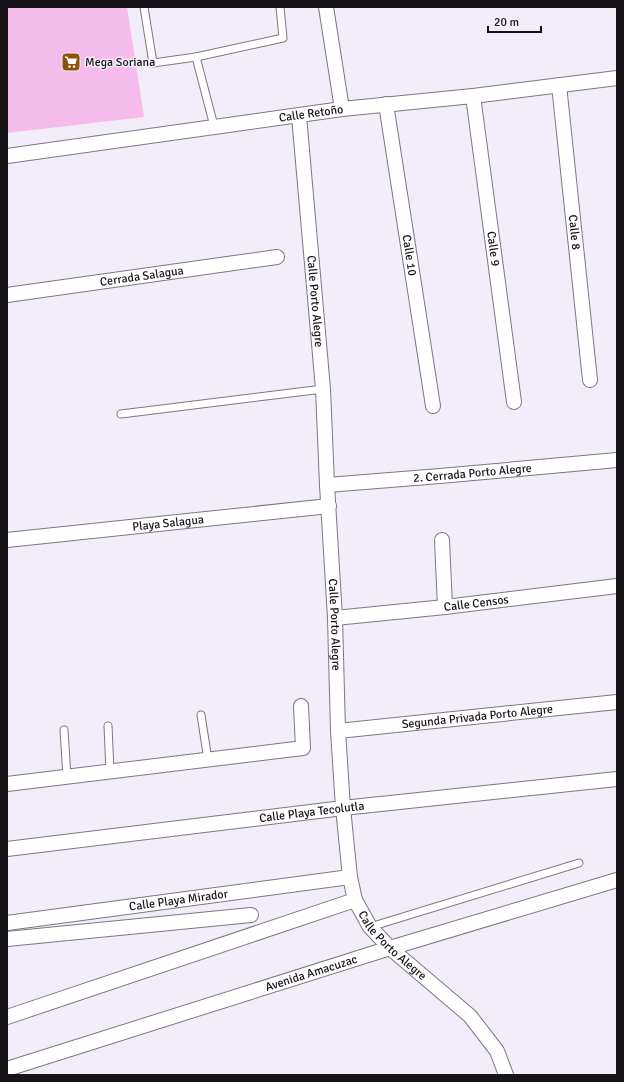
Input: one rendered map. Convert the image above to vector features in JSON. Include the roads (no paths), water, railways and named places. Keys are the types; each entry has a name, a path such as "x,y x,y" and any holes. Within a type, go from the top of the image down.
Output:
{"street":[{"path":"326,7 342,109"},
{"name":"Calle Retoño","path":"7,156 342,109 473,96 617,78"},
{"name":"Calle 8","path":"559,85 590,380"},
{"name":"Calle 9","path":"473,96 514,402"},
{"name":"Calle 10","path":"386,104 433,406"},
{"name":"Calle Porto Alegre","path":"299,116 323,389 335,618 338,731 343,808 350,877 355,900 370,927 390,948 470,1016 497,1051 506,1075"},
{"name":"Cerrada Salagua","path":"7,295 277,257"},
{"name":"2. Cerrada Porto Alegre","path":"327,485 617,460"},
{"name":"Playa Salagua","path":"7,540 329,506"},
{"path":"442,540 445,607"},
{"name":"Calle Censos","path":"335,618 445,607 617,586"},
{"name":"Segunda Privada Porto Alegre","path":"338,731 617,702"},
{"path":"7,784 303,748 301,706"},
{"name":"Calle Playa Tecolutla","path":"7,849 343,808 617,780"},
{"name":"Calle Playa Mirador","path":"7,923 350,877"},
{"name":"Avenida Amacuzac","path":"7,1069 390,948 617,880"},
{"path":"7,1017 355,900"},
{"path":"7,939 252,915"}],"lane":[{"path":"144,7 153,63 196,57 283,38 280,7"},
{"path":"196,57 214,126"},
{"path":"121,414 323,389"},
{"path":"201,715 208,760"},
{"path":"108,726 110,772"},
{"path":"64,730 67,777"},
{"path":"370,927 579,863"}],"place":[{"name":"Mega Soriana","path":"71,62"}]}
